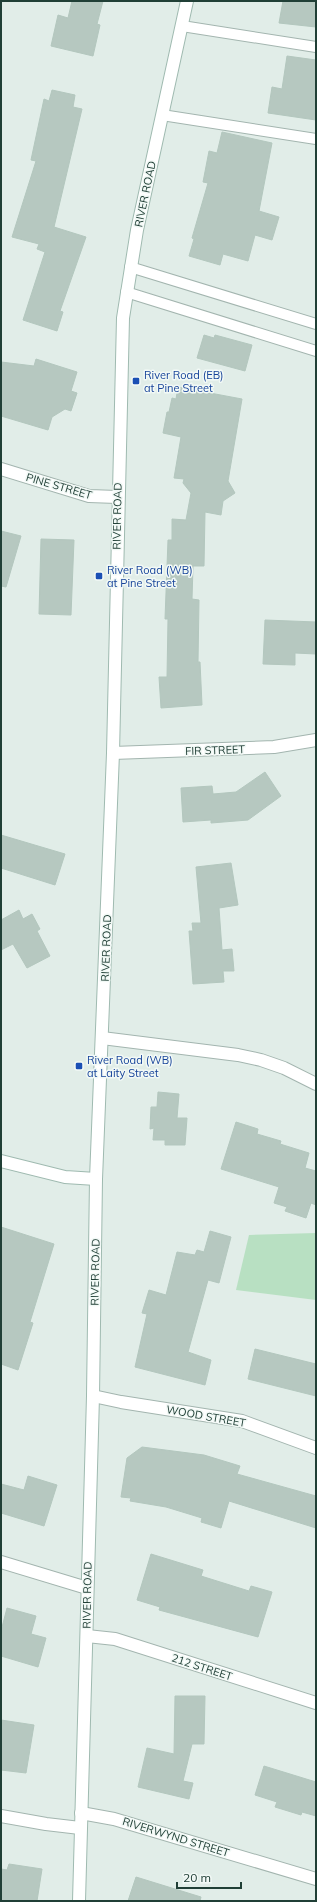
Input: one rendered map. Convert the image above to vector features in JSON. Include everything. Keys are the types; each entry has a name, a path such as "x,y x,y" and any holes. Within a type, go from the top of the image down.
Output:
{"street":[{"name":"RIVER ROAD","path":"78,1901 87,1636 86,1588 93,1396 96,1179 113,753 117,497 122,318 130,267 187,1"},
{"name":"PINE STREET","path":"1,469 89,496 117,497"},
{"name":"FIR STREET","path":"113,753 274,747 316,740"},
{"path":"102,1038 238,1055 261,1060 278,1066 316,1084"},
{"path":"1,1161 65,1178 96,1179"},
{"name":"WOOD STREET","path":"93,1396 121,1402 242,1421 316,1448"},
{"path":"1,1562 86,1588"},
{"name":"212 STREET","path":"87,1636 115,1639 316,1703"},
{"name":"RIVERWYND STREET","path":"81,1813 114,1818 316,1879"},
{"path":"1,1816 80,1828"}],"lane":[{"path":"182,26 316,47"},
{"path":"162,115 316,139"},
{"path":"130,267 316,324"},
{"path":"126,292 316,351"}],"green space":[{"path":"316,1233 316,1300 236,1290 249,1235"}],"building":[{"path":"72,1 103,1 97,24 100,25 93,56 51,46 58,15 68,18"},
{"path":"283,1 316,1 316,27 279,23"},
{"path":"287,56 316,60 316,120 268,113 272,87 282,89"},
{"path":"52,90 75,95 73,107 82,109 54,227 86,237 60,311 63,312 57,331 23,320 45,252 37,249 39,244 12,237 36,161 31,160 44,99 49,101"},
{"path":"222,132 272,143 259,211 279,217 272,240 255,235 248,261 223,254 220,265 189,256 194,239 192,238 208,183 203,182 209,151 217,153"},
{"path":"204,335 214,338 215,335 252,345 245,371 197,358"},
{"path":"36,359 77,372 71,391 77,393 71,411 65,409 52,417 48,430 1,416 1,362 34,366"},
{"path":"178,387 242,399 228,481 235,493 223,501 221,515 205,512 204,566 193,566 192,599 199,600 198,662 200,662 202,705 161,708 159,677 167,677 168,619 165,619 168,540 172,540 172,519 186,520 191,493 183,483 184,479 174,478 181,437 163,433 167,412 169,412 172,398 176,399"},
{"path":"1,531 21,536 6,587 1,586"},
{"path":"41,539 74,540 71,615 39,614"},
{"path":"265,620 316,622 316,654 295,653 295,665 263,664"},
{"path":"265,772 281,796 248,820 211,823 211,820 183,822 181,788 212,786 213,794 236,792"},
{"path":"1,835 65,854 55,885 1,868"},
{"path":"231,863 238,905 219,908 222,950 232,949 234,971 223,971 224,982 193,984 189,931 193,931 192,923 201,923 196,867"},
{"path":"19,910 23,919 32,914 40,929 37,931 50,956 27,968 13,944 1,950 1,920"},
{"path":"158,1092 179,1094 177,1118 187,1118 185,1145 165,1145 165,1140 153,1140 154,1128 150,1129 151,1107 157,1107"},
{"path":"236,1122 258,1129 257,1134 281,1141 280,1144 309,1153 305,1168 316,1171 316,1205 311,1203 306,1218 285,1211 287,1207 274,1203 279,1187 221,1169"},
{"path":"1,1227 54,1244 30,1322 33,1323 18,1370 1,1364"},
{"path":"210,1231 231,1237 219,1283 208,1280 188,1352 211,1360 205,1385 135,1367 147,1314 142,1313 149,1290 166,1295 177,1252 195,1255 197,1250 204,1252"},
{"path":"255,1349 316,1364 316,1396 248,1379"},
{"path":"142,1447 204,1455 240,1466 237,1474 316,1496 316,1528 229,1501 221,1528 201,1522 202,1518 166,1507 130,1501 131,1498 121,1497 127,1458"},
{"path":"28,1476 57,1485 44,1526 1,1513 1,1484 24,1490"},
{"path":"151,1554 203,1570 201,1576 249,1591 251,1586 272,1592 258,1637 159,1610 160,1607 137,1600"},
{"path":"7,1608 36,1616 31,1634 46,1638 38,1667 1,1656 1,1631"},
{"path":"175,1696 205,1696 204,1744 192,1744 183,1781 193,1783 189,1799 138,1787 147,1748 174,1754"},
{"path":"1,1720 34,1725 26,1773 1,1770"},
{"path":"264,1766 316,1782 316,1816 302,1812 301,1815 275,1807 277,1802 255,1795"},
{"path":"9,1864 42,1869 37,1901 1,1901 1,1869 7,1870"},
{"path":"136,1877 201,1897 200,1901 128,1901"}],"place":[{"name":"River Road (EB) at Pine Street","path":"136,381"},
{"name":"River Road (WB) at Pine Street","path":"99,576"},
{"name":"River Road (WB) at Laity Street","path":"79,1066"}]}
